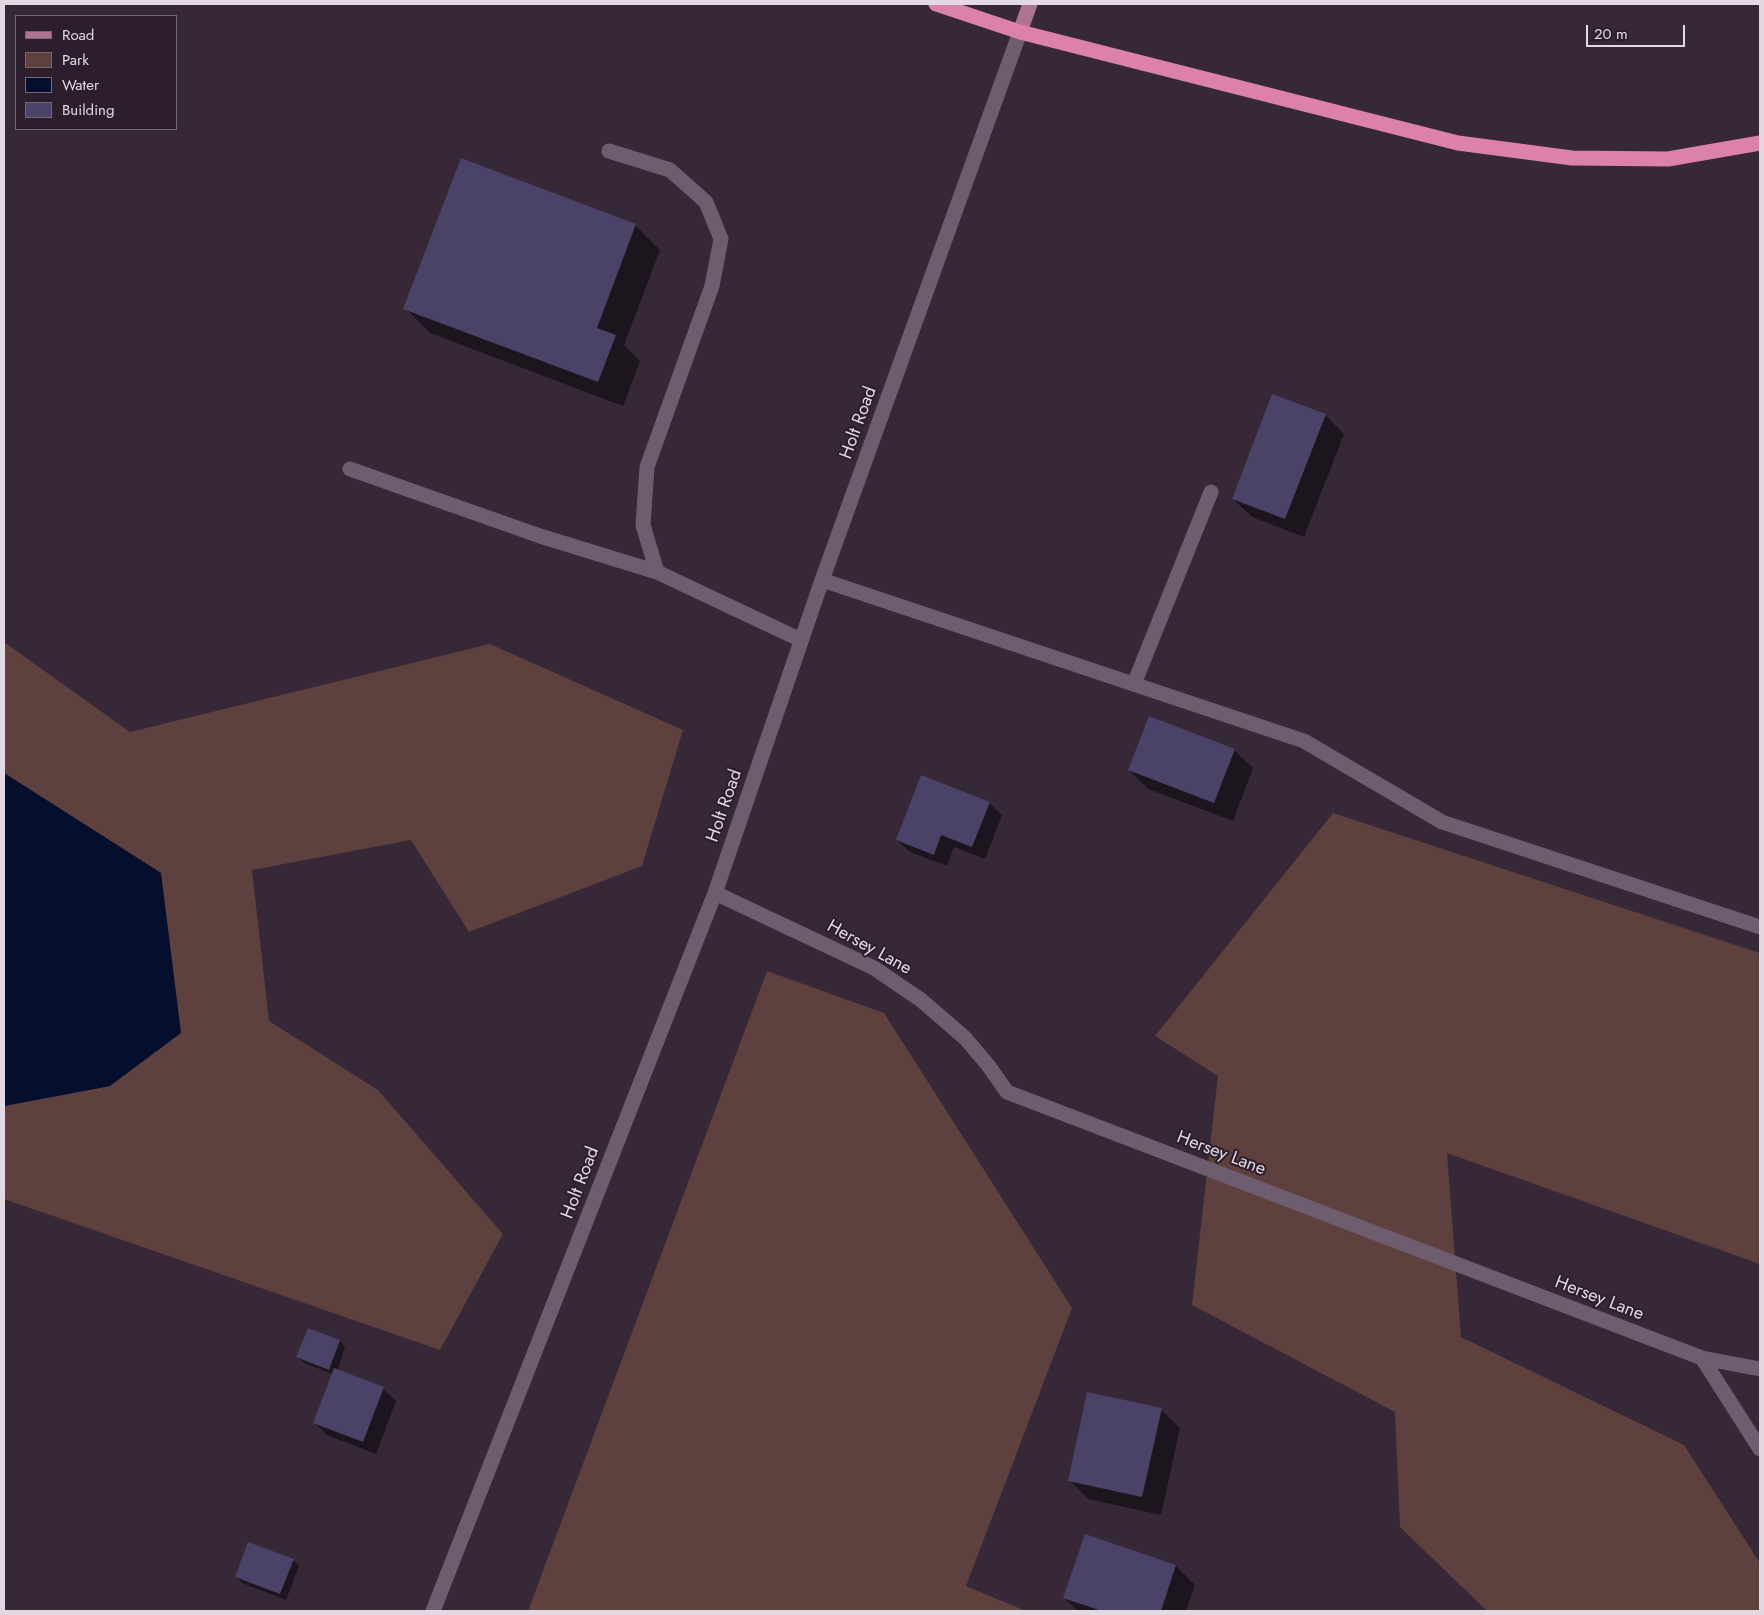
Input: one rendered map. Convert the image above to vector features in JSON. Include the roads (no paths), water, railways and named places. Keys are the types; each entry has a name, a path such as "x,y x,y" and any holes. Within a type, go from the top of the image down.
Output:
{"highway":[{"path":"936,4 1020,32 1458,143 1572,158 1668,159 1760,143"}],"main road":[{"name":"Holt Road","path":"1020,32 1030,4"}],"street":[{"name":"Holt Road","path":"433,1611 714,893 822,580 1020,32"},
{"path":"609,151 670,170 706,202 721,239 712,286 648,466 643,525 657,572"},
{"path":"350,469 540,536 657,572 801,640"},
{"path":"1134,684 1211,492"},
{"path":"822,580 1304,741 1442,822 1760,927"},
{"name":"Hersey Lane","path":"714,893 874,968 921,1000 965,1038 988,1065 1006,1092 1702,1358 1760,1369"},
{"path":"1702,1358 1760,1449"}],"water":[{"path":"4,773 161,873 181,1033 110,1086 4,1106"}]}
